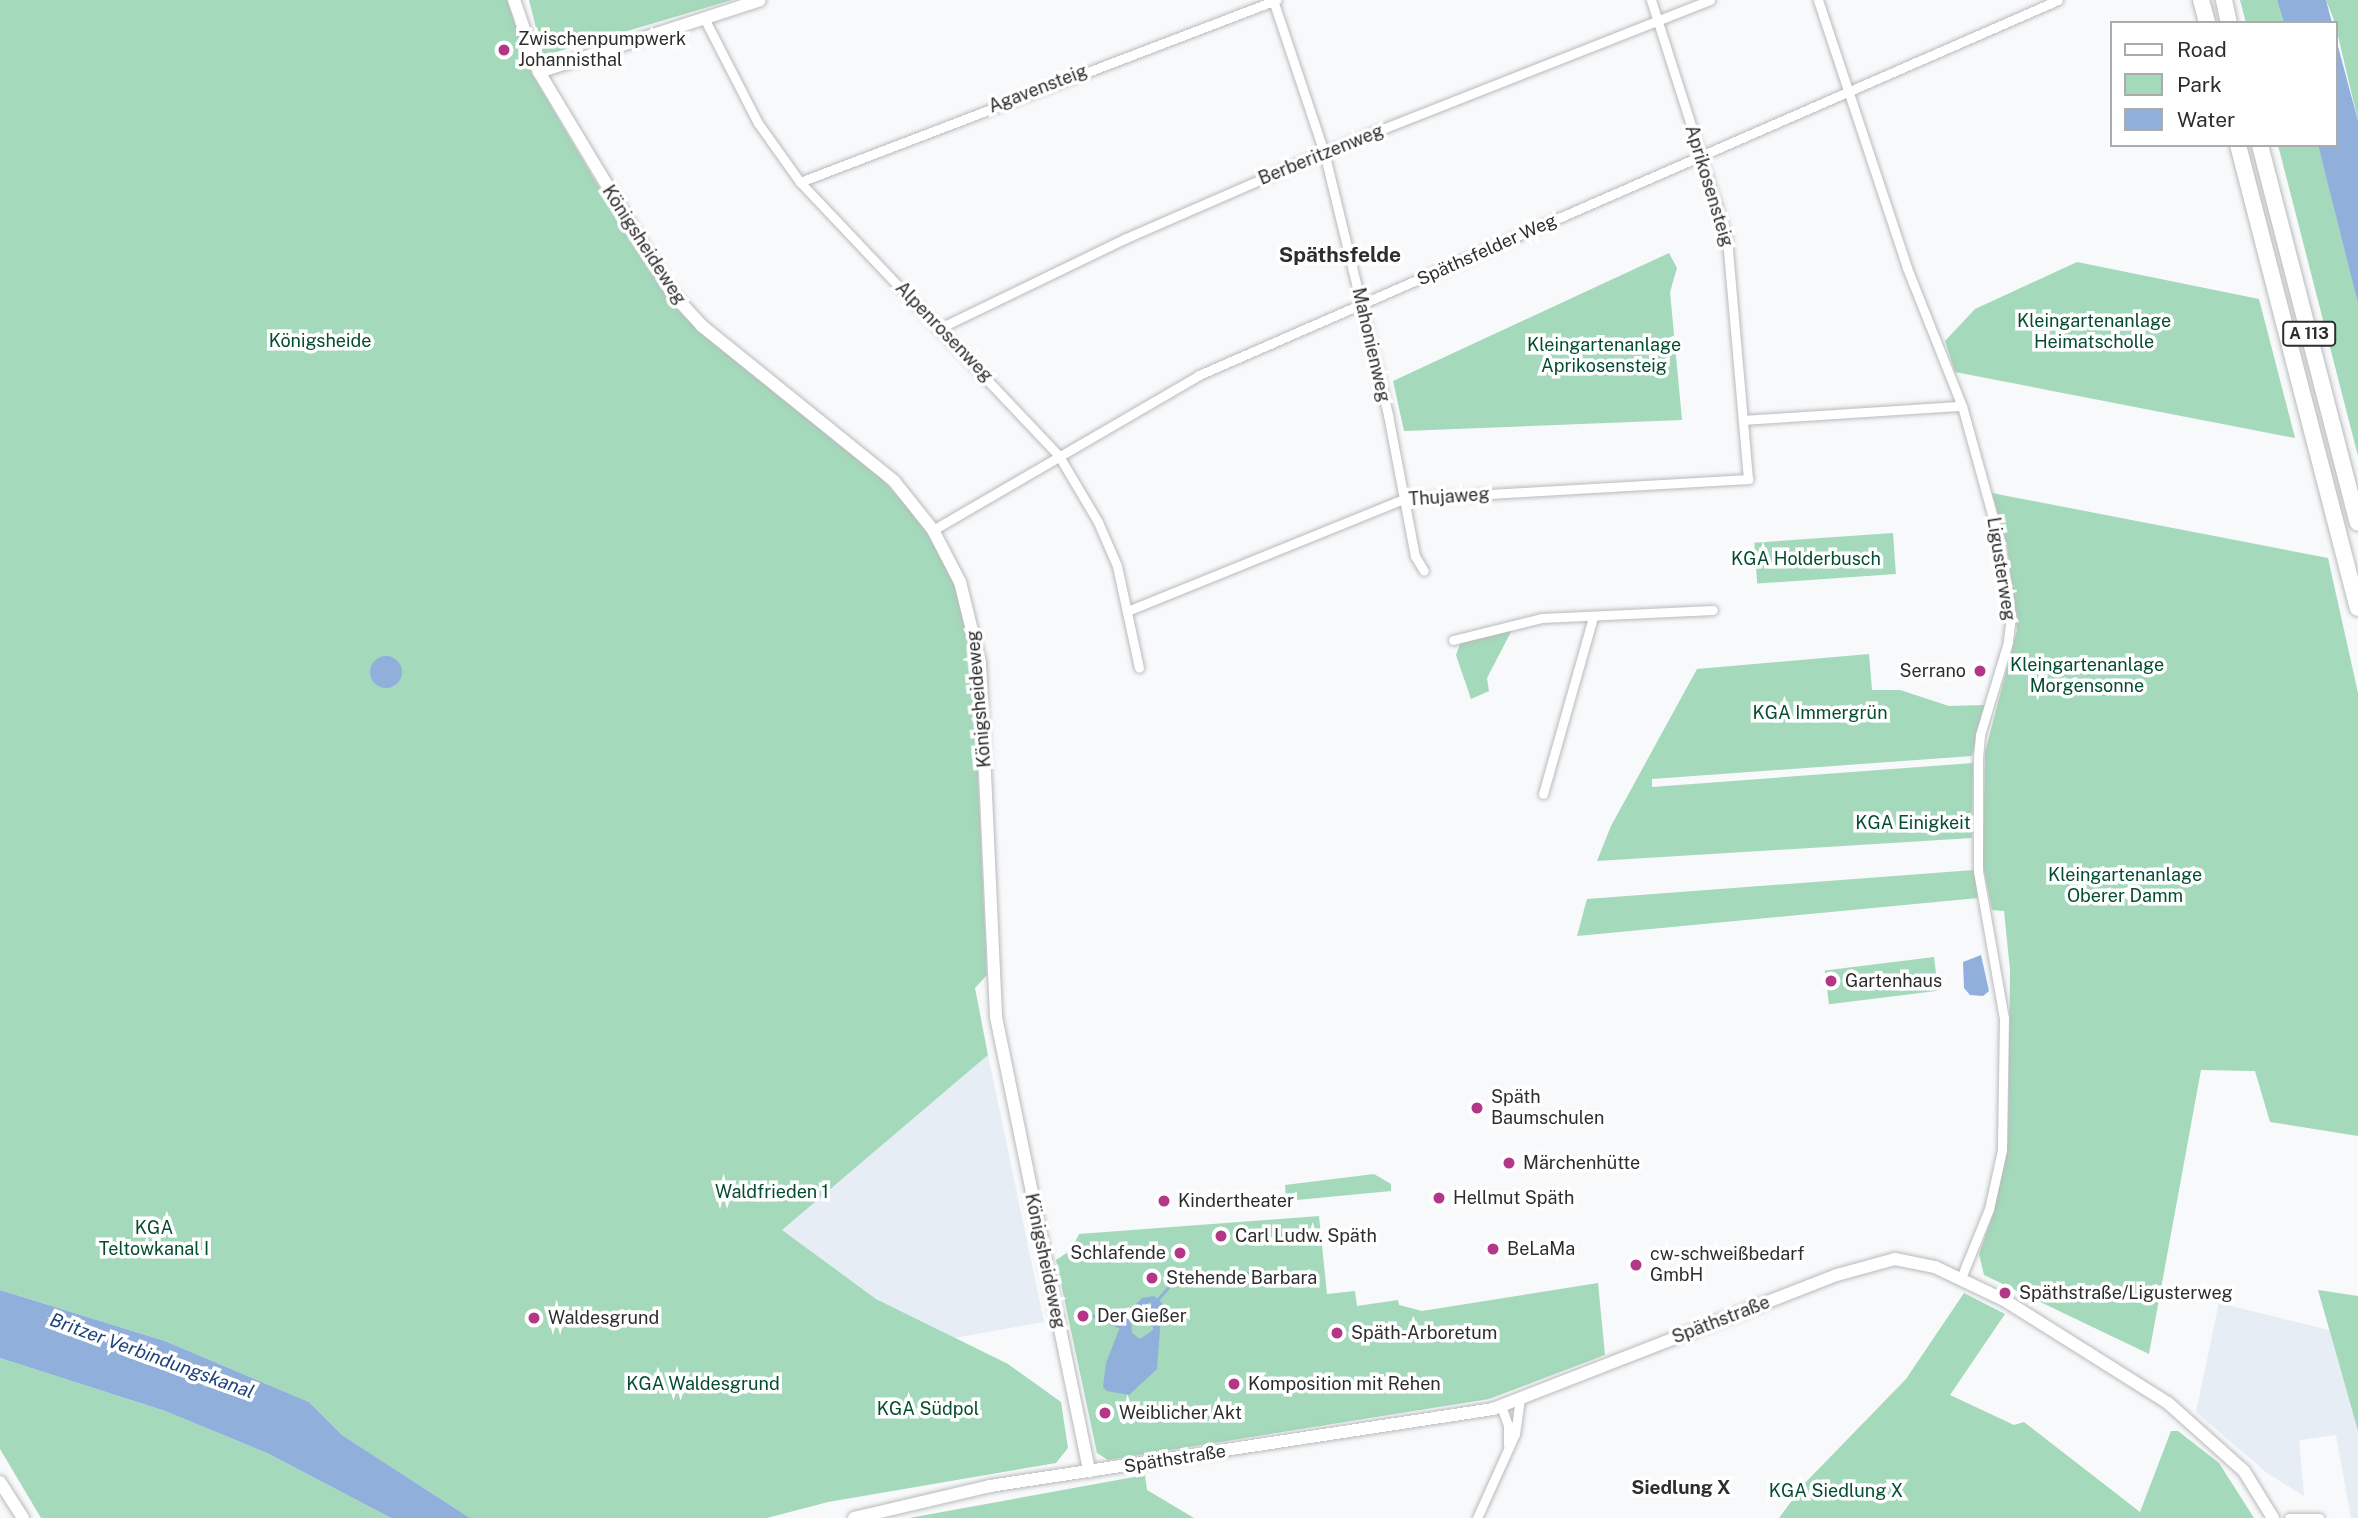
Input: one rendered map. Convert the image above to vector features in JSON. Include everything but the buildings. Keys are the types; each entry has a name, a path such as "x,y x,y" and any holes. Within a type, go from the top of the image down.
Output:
{"highway":[{"path":"2201,0 2206,21"},
{"path":"2224,0 2229,21"},
{"name":"A 113","path":"2239,147 2358,608"},
{"name":"A 113","path":"2261,147 2358,523"}],"street":[{"name":"Königsheideweg","path":"514,0 539,72 642,248 685,310 868,457 933,530 960,582 977,644 996,1017 1089,1472"},
{"path":"539,72 760,0"},
{"name":"Mahonienweg","path":"1274,0 1324,152 1362,305 1415,556 1424,571"},
{"name":"Agavensteig","path":"800,182 1274,0"},
{"name":"Aprikosensteig","path":"1651,0 1727,239 1748,479"},
{"name":"Berberitzenweg","path":"940,328 1126,238 1324,152 1710,0"},
{"name":"Ligusterweg","path":"1818,0 1907,268 1962,406 1999,539 2011,625 1980,735 1978,760 1978,870 2004,1018 2002,1150 1989,1209 1961,1278"},
{"name":"Späthsfelder Weg","path":"933,530 1199,375 2058,0"},
{"name":"Alpenrosenweg","path":"704,18 758,123 800,182 1059,456 1098,522 1130,611 1139,668"},
{"path":"1742,420 1962,406"},
{"name":"Thujaweg","path":"1130,611 1403,499 1748,479"},
{"path":"1453,640 1503,624 1713,610"},
{"path":"1543,794 1593,617"},
{"name":"Späthstraße","path":"854,1518 956,1492 1502,1406 1876,1262 1914,1261 1961,1278 2028,1314 2168,1403 2244,1471 2273,1518"},
{"path":"1477,1518 1522,1409 1520,1399"},
{"path":"1502,1406 1508,1425 1508,1446"},
{"path":"0,1482 23,1518"},
{"path":"2289,1518 2319,1518"}],"shaded area":[{"path":"988,1055 1044,1322 954,1338 876,1299 781,1230"},
{"path":"2219,1303 2329,1330 2358,1431 2358,1518 2351,1518 2336,1435 2299,1440 2304,1496 2267,1473 2196,1412"}],"green space":[{"name":"Königsheide","path":"0,0 507,0 532,74 635,248 675,307 704,336 878,474 923,525 957,590 972,647 987,975 975,988 988,1055 782,1230 876,1299 1008,1364 1061,1402 1068,1448 1056,1463 828,1502 767,1518 470,1518 342,1435 309,1402 165,1341 0,1290"},
{"path":"529,0 732,0 543,56"},
{"path":"2240,0 2277,0 2283,21 2245,21"},
{"path":"2326,0 2358,0 2358,121 2337,32 2337,21 2334,21"},
{"path":"2279,147 2319,147 2326,176 2358,304 2358,456"},
{"name":"Kleingartenanlage Aprikosensteig","path":"1669,253 1677,268 1670,292 1682,420 1404,431 1393,381"},
{"name":"Kleingartenanlage Heimatscholle","path":"2077,262 2259,299 2295,438 1955,372 1945,341 1975,309"},
{"path":"1992,493 2328,558 2358,693 2358,1136 2270,1122 2255,1071 2201,1070 2149,1354 1984,1275 1979,1254 1994,1211 2008,1142 2010,970 2004,911 1992,910 1983,865 1985,752 2017,630 2007,545"},
{"name":"KGA Holderbusch","path":"1893,533 1896,574 1757,584 1754,543"},
{"path":"1513,628 1487,678 1489,691 1471,699 1456,655 1461,641"},
{"path":"1869,654 1872,690 1900,690 1949,706 1985,705 1972,756 1652,779 1652,787 1973,763 1972,838 1597,861 1611,826 1697,669"},
{"path":"1974,870 1978,898 1577,936 1587,899"},
{"path":"1934,957 1938,991 1829,1004 1825,970"},
{"path":"1374,1174 1391,1184 1391,1191 1286,1201 1285,1185"},
{"name":"Späth-Arboretum","path":"1319,1216 1327,1294 1355,1291 1357,1306 1398,1300 1399,1305 1422,1311 1598,1283 1605,1355 1489,1399 1108,1460 1097,1453 1056,1260 1071,1250 1079,1234"},
{"path":"2318,1290 2358,1296 2358,1431 2326,1318"},
{"name":"KGA Siedlung X","path":"1964,1293 2005,1314 1950,1395 2014,1425 2024,1422 2140,1512 2171,1431 2178,1431 2219,1463 2254,1518 1779,1518 1805,1483 1906,1379"},
{"path":"0,1358 165,1411 267,1453 391,1518 41,1518 0,1449"},
{"path":"1145,1475 1147,1490 1194,1518 909,1518"}],"water":[{"path":"2277,0 2326,0 2331,21 2283,21"},
{"path":"2337,42 2358,121 2358,304 2319,147 2337,147"},
{"path":"386,656 397,661 402,672 397,683 386,688 375,683 370,672 375,661"},
{"path":"1981,955 1989,991 1983,996 1970,995 1964,988 1963,962"},
{"name":"Britzer Verbindungskanal","path":"0,1290 165,1341 309,1402 342,1435 470,1518 391,1518 267,1453 165,1411 0,1358"},
{"path":"1154,1296 1162,1303 1157,1369 1129,1395 1107,1391 1103,1387 1106,1363 1124,1317 1142,1298","holes":["1151,1302 1153,1330 1140,1339 1132,1333 1131,1312"]}],"waterway":[{"path":"1158,1299 1170,1285 1196,1282 1205,1273 1239,1277 1247,1273"},
{"path":"1084,1312 1121,1327"}],"place":[{"name":"Zwischenpumpwerk Johannisthal","path":"504,50"},
{"name":"Serrano","path":"1980,671"},
{"name":"Gartenhaus","path":"1831,981"},
{"name":"Späth Baumschulen","path":"1477,1108"},
{"name":"Märchenhütte","path":"1509,1163"},
{"name":"Hellmut Späth","path":"1439,1198"},
{"name":"Kindertheater","path":"1164,1201"},
{"name":"Carl Ludw. Späth","path":"1221,1236"},
{"name":"BeLaMa","path":"1493,1249"},
{"name":"Schlafende","path":"1180,1253"},
{"name":"cw-schweißbedarf GmbH","path":"1636,1265"},
{"name":"Stehende Barbara","path":"1152,1278"},
{"name":"Späthstraße/Ligusterweg","path":"2005,1293"},
{"name":"Der Gießer","path":"1083,1316"},
{"name":"Waldesgrund","path":"534,1318"},
{"name":"Späth-Arboretum","path":"1337,1333"},
{"name":"Komposition mit Rehen","path":"1234,1384"},
{"name":"Weiblicher Akt","path":"1105,1413"}],"district":[{"name":"Späthsfelde","path":"1340,255"},
{"name":"Siedlung X","path":"1681,1488"}],"park label":[{"name":"Kleingartenanlage Morgensonne","path":"2087,676"},
{"name":"KGA Immergrün","path":"1820,713"},
{"name":"KGA Einigkeit","path":"1913,823"},
{"name":"Kleingartenanlage Oberer Damm","path":"2125,886"},
{"name":"Waldfrieden 1","path":"772,1192"},
{"name":"KGA Teltowkanal I","path":"154,1239"},
{"name":"KGA Waldesgrund","path":"703,1384"},
{"name":"KGA Südpol","path":"928,1409"}]}
